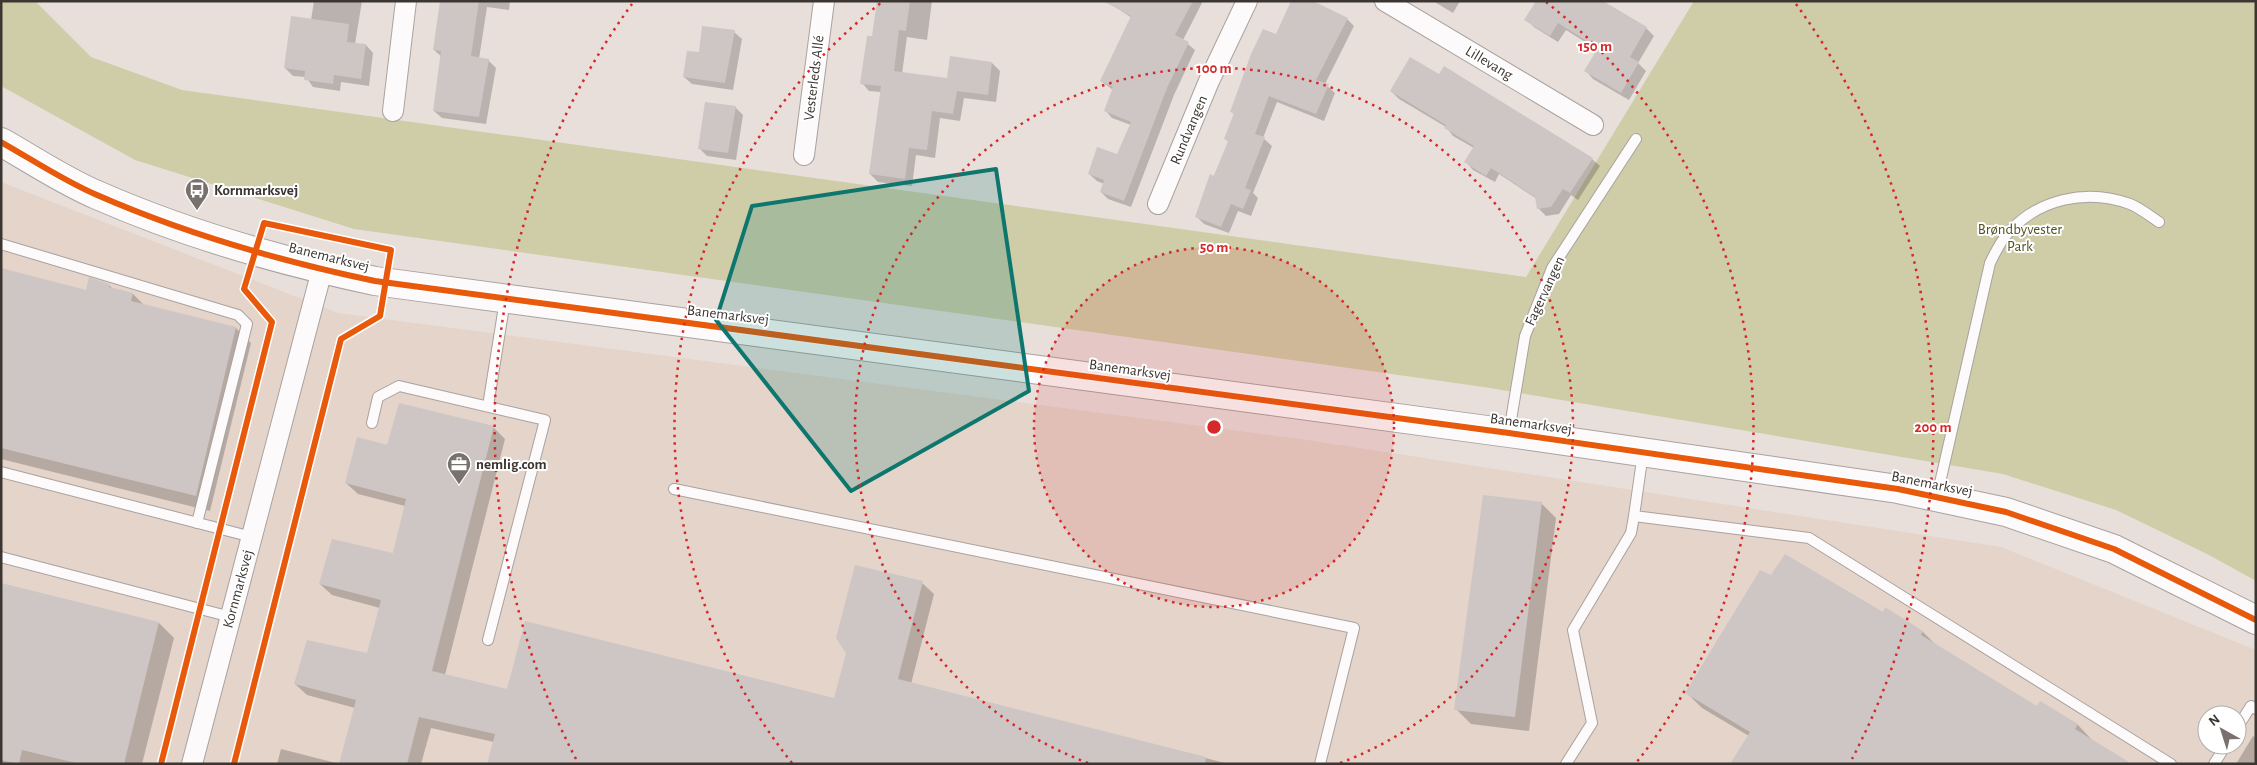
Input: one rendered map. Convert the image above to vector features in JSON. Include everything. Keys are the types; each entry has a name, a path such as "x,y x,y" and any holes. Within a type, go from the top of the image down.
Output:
{"street":[{"path":"393,112 406,1"},
{"name":"Vesterleds Allé","path":"804,155 824,1"},
{"name":"Rundvangen","path":"1158,204 1209,81 1247,1"},
{"name":"Lillevang","path":"1385,1 1594,125"},
{"name":"Banemarksvej","path":"1,142 96,195 193,234 322,270 376,281 505,299 1509,433 1898,489 2006,512 2114,549 2256,620"},
{"name":"Kornmarksvej","path":"192,764 322,270"}],"lane":[{"name":"Fagervangen","path":"1509,433 1525,336 1552,268 1636,139"},
{"path":"1936,497 1990,263 2007,234 2033,212 2064,199 2098,196 2130,204 2159,222"},
{"path":"1,244 238,315 247,324 197,523"},
{"path":"488,406 505,299"},
{"path":"372,423 378,397 399,386 545,420 488,640"},
{"path":"1566,764 1592,723 1573,630 1631,532 1643,452"},
{"path":"1,472 252,537"},
{"path":"674,489 1354,628 1320,764"},
{"path":"1634,516 1809,538 2170,764"},
{"path":"1,558 231,617"},
{"path":"2247,712 2251,706 2256,709"}],"highlighted area":[{"path":"996,169 1029,391 851,491 716,320 752,206"}],"shaded area":[{"path":"1,182 338,313 1308,440 2001,547 2256,650 2256,764 1,764"}],"green space":[{"name":"Brøndbyvester Park","path":"1,1 35,1 91,57 182,90 1526,277 1694,1 2256,1 2256,581 2209,555 2116,510 2003,474 1484,387 354,229 135,160 1,86"}],"building":[{"path":"440,1 479,1 471,56 489,59 479,117 433,111 441,51 433,50"},
{"path":"877,1 910,1 906,31 899,30 894,71 947,78 950,56 992,62 988,95 957,91 953,114 932,111 927,150 909,148 905,179 869,174 881,86 860,84 867,36 872,36"},
{"path":"1103,1 1193,1 1175,35 1189,42 1167,88 1124,201 1100,192 1104,180 1088,174 1097,147 1117,154 1131,122 1104,111 1113,87 1100,81 1131,16"},
{"path":"1291,1 1313,1 1348,18 1316,80 1329,84 1316,114 1269,96 1255,134 1265,137 1245,188 1251,190 1243,209 1231,204 1221,227 1195,217 1210,174 1214,176 1228,141 1224,139 1234,113 1230,112 1251,54 1263,29 1276,34"},
{"path":"1536,1 1603,1 1647,27 1630,57 1639,62 1621,93 1584,71 1598,48 1558,23 1550,36 1524,20"},
{"path":"291,16 349,24 347,42 366,44 361,79 334,75 333,84 304,80 305,71 284,68"},
{"path":"702,26 735,30 725,83 683,77 687,51 699,52"},
{"path":"1410,57 1439,74 1444,66 1593,158 1570,193 1563,189 1551,207 1537,209 1535,197 1491,168 1486,176 1464,162 1474,146 1444,128 1446,125 1390,91"},
{"path":"705,102 736,106 728,153 698,149"},
{"path":"1,268 86,290 89,277 109,284 109,287 133,293 131,301 236,327 196,496 1,448"},
{"path":"399,403 494,426 432,671 507,689 525,621 834,698 846,653 836,638 855,565 923,581 898,679 1206,757 1205,764 487,764 495,734 419,717 407,764 339,764 356,700 294,684 307,640 367,653 381,600 319,584 332,539 393,553 406,499 345,483 357,437 387,445"},
{"path":"1483,495 1542,502 1515,717 1454,710"},
{"path":"1785,554 1883,612 1885,607 1923,631 1921,635 2037,706 2040,701 2078,724 2075,729 2132,764 1730,764 1750,732 1685,693 1760,570 1771,575"},
{"path":"1,583 159,622 124,764 80,764 22,750 19,764 1,760"}],"cycle path":[{"path":"1,142 85,189 165,222 234,245 304,265 375,281 1509,433 1898,489 2006,512 2114,549 2256,620"},
{"path":"161,764 272,322 244,289 264,223 391,250 380,316 341,339 234,764"}],"place":[{"name":"Kornmarksvej","path":"197,211"},
{"name":"nemlig.com","path":"459,485"}]}
